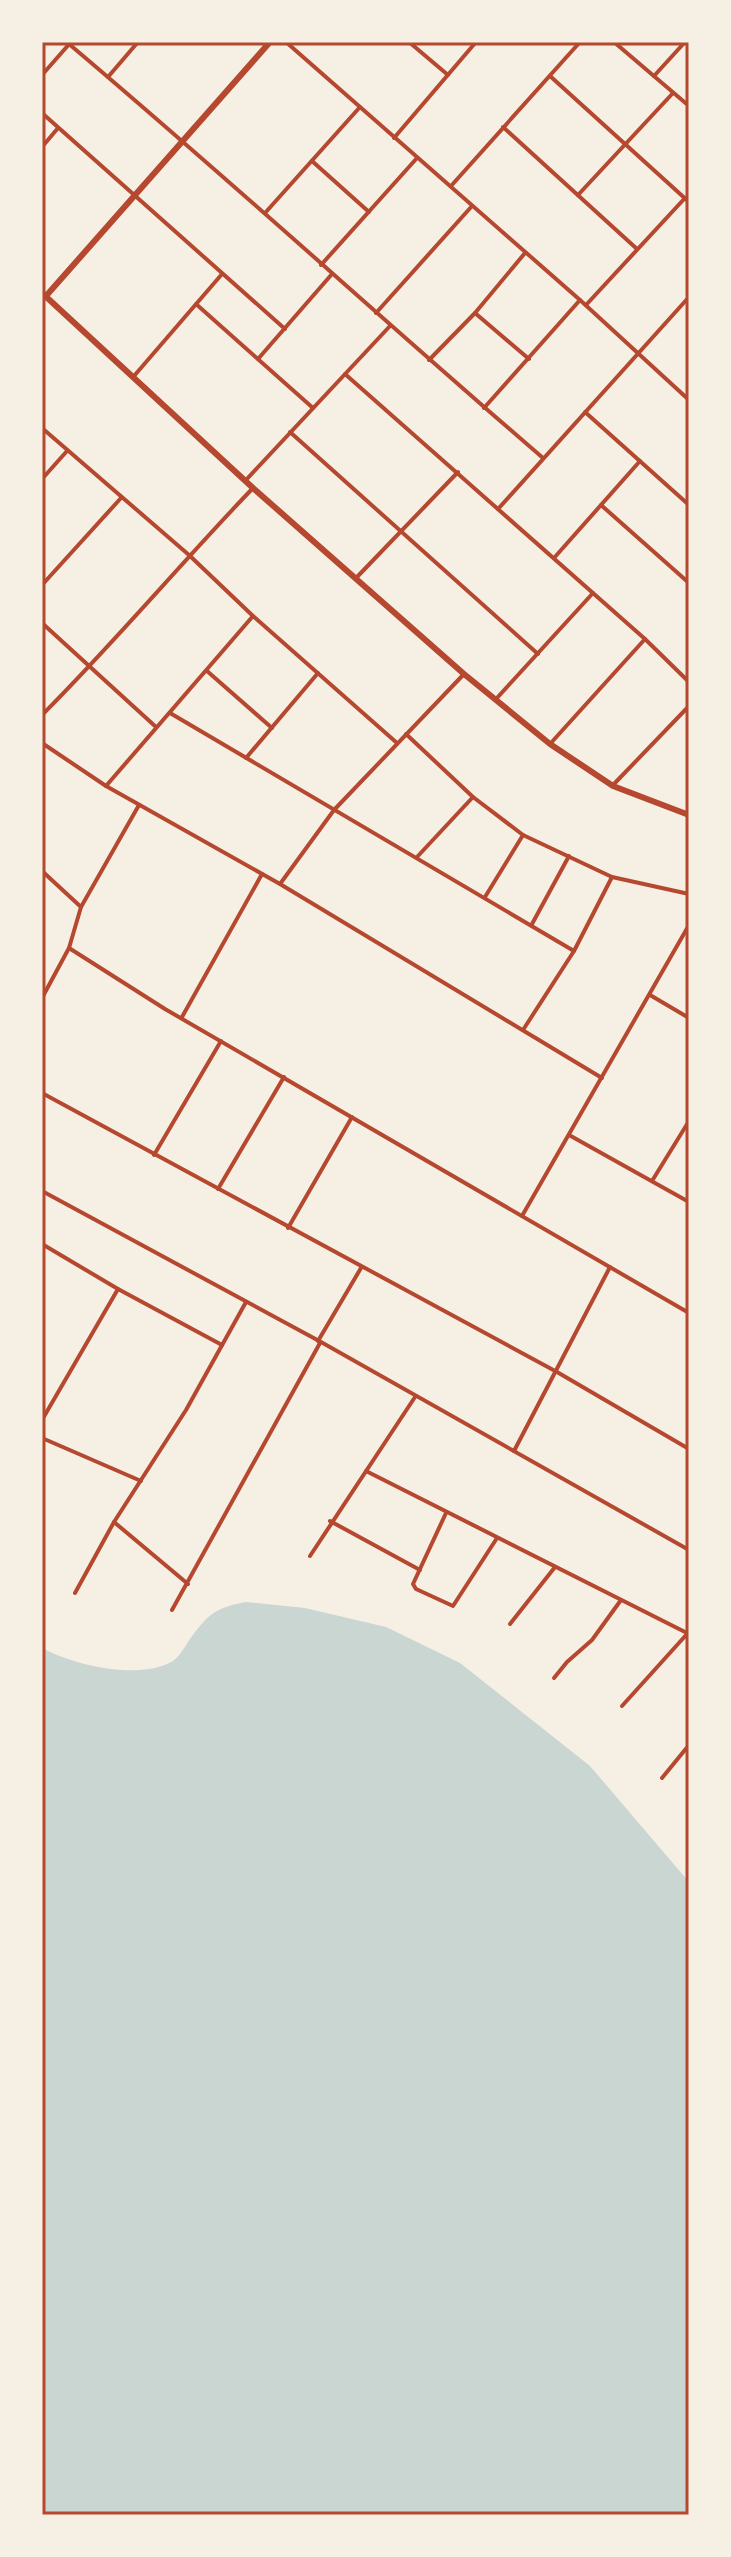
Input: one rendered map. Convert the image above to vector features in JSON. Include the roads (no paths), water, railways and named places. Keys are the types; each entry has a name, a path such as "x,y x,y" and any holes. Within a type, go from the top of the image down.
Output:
{"main road":[{"path":"270,42 43,296 134,376 245,481 464,674 550,744 613,786 689,815"}],"street":[{"path":"108,77 138,42"},
{"path":"286,42 586,305 689,400"},
{"path":"394,138 476,42"},
{"path":"450,187 580,42"},
{"path":"614,42 689,106"},
{"path":"654,76 685,42"},
{"path":"42,75 70,43 543,458"},
{"path":"413,43 448,75"},
{"path":"550,76 687,200 586,305"},
{"path":"578,195 673,93"},
{"path":"265,214 360,107"},
{"path":"42,113 285,329"},
{"path":"503,127 637,249"},
{"path":"42,147 58,128"},
{"path":"321,265 417,158"},
{"path":"312,161 369,212"},
{"path":"376,313 472,206"},
{"path":"429,360 475,313 525,253"},
{"path":"134,376 222,274"},
{"path":"258,359 332,274"},
{"path":"498,509 689,297"},
{"path":"484,408 580,300"},
{"path":"196,304 313,408"},
{"path":"475,313 529,359"},
{"path":"245,481 390,326"},
{"path":"345,374 645,639 689,682"},
{"path":"585,412 689,505"},
{"path":"42,428 189,555 397,743"},
{"path":"290,432 538,654"},
{"path":"42,479 67,451"},
{"path":"554,558 640,461"},
{"path":"357,577 458,472"},
{"path":"42,715 253,488"},
{"path":"42,585 121,498"},
{"path":"600,504 689,583"},
{"path":"496,699 593,593"},
{"path":"106,786 253,616"},
{"path":"42,623 156,727"},
{"path":"550,744 645,639"},
{"path":"206,671 272,728"},
{"path":"246,758 318,673"},
{"path":"280,884 334,810 464,674"},
{"path":"613,786 689,706"},
{"path":"170,713 574,951"},
{"path":"406,734 473,797 523,835 612,877 689,894"},
{"path":"42,743 106,786 280,884 602,1078"},
{"path":"417,858 473,797"},
{"path":"42,998 69,948 81,907 139,805"},
{"path":"485,897 523,835"},
{"path":"531,924 569,856"},
{"path":"42,871 81,907"},
{"path":"182,1017 262,874"},
{"path":"523,1031 574,951 612,877"},
{"path":"522,1216 689,925"},
{"path":"69,948 221,1041 689,1313"},
{"path":"650,995 689,1018"},
{"path":"154,1155 221,1041"},
{"path":"218,1190 284,1077"},
{"path":"42,1093 557,1372 689,1449"},
{"path":"288,1228 352,1117"},
{"path":"652,1181 689,1121"},
{"path":"569,1135 689,1202"},
{"path":"42,1191 319,1341 689,1550"},
{"path":"42,1244 222,1345"},
{"path":"514,1451 610,1267"},
{"path":"172,1610 361,1268"},
{"path":"42,1420 118,1289"},
{"path":"75,1593 246,1302"},
{"path":"310,1556 330,1521 415,1397"},
{"path":"42,1438 141,1481"},
{"path":"366,1471 688,1634 622,1706"},
{"path":"446,1513 413,1587 453,1606 497,1538"},
{"path":"330,1521 420,1570"},
{"path":"114,1522 188,1584"},
{"path":"510,1624 555,1567"},
{"path":"554,1678 592,1640 621,1600"},
{"path":"662,1778 689,1745"}]}
